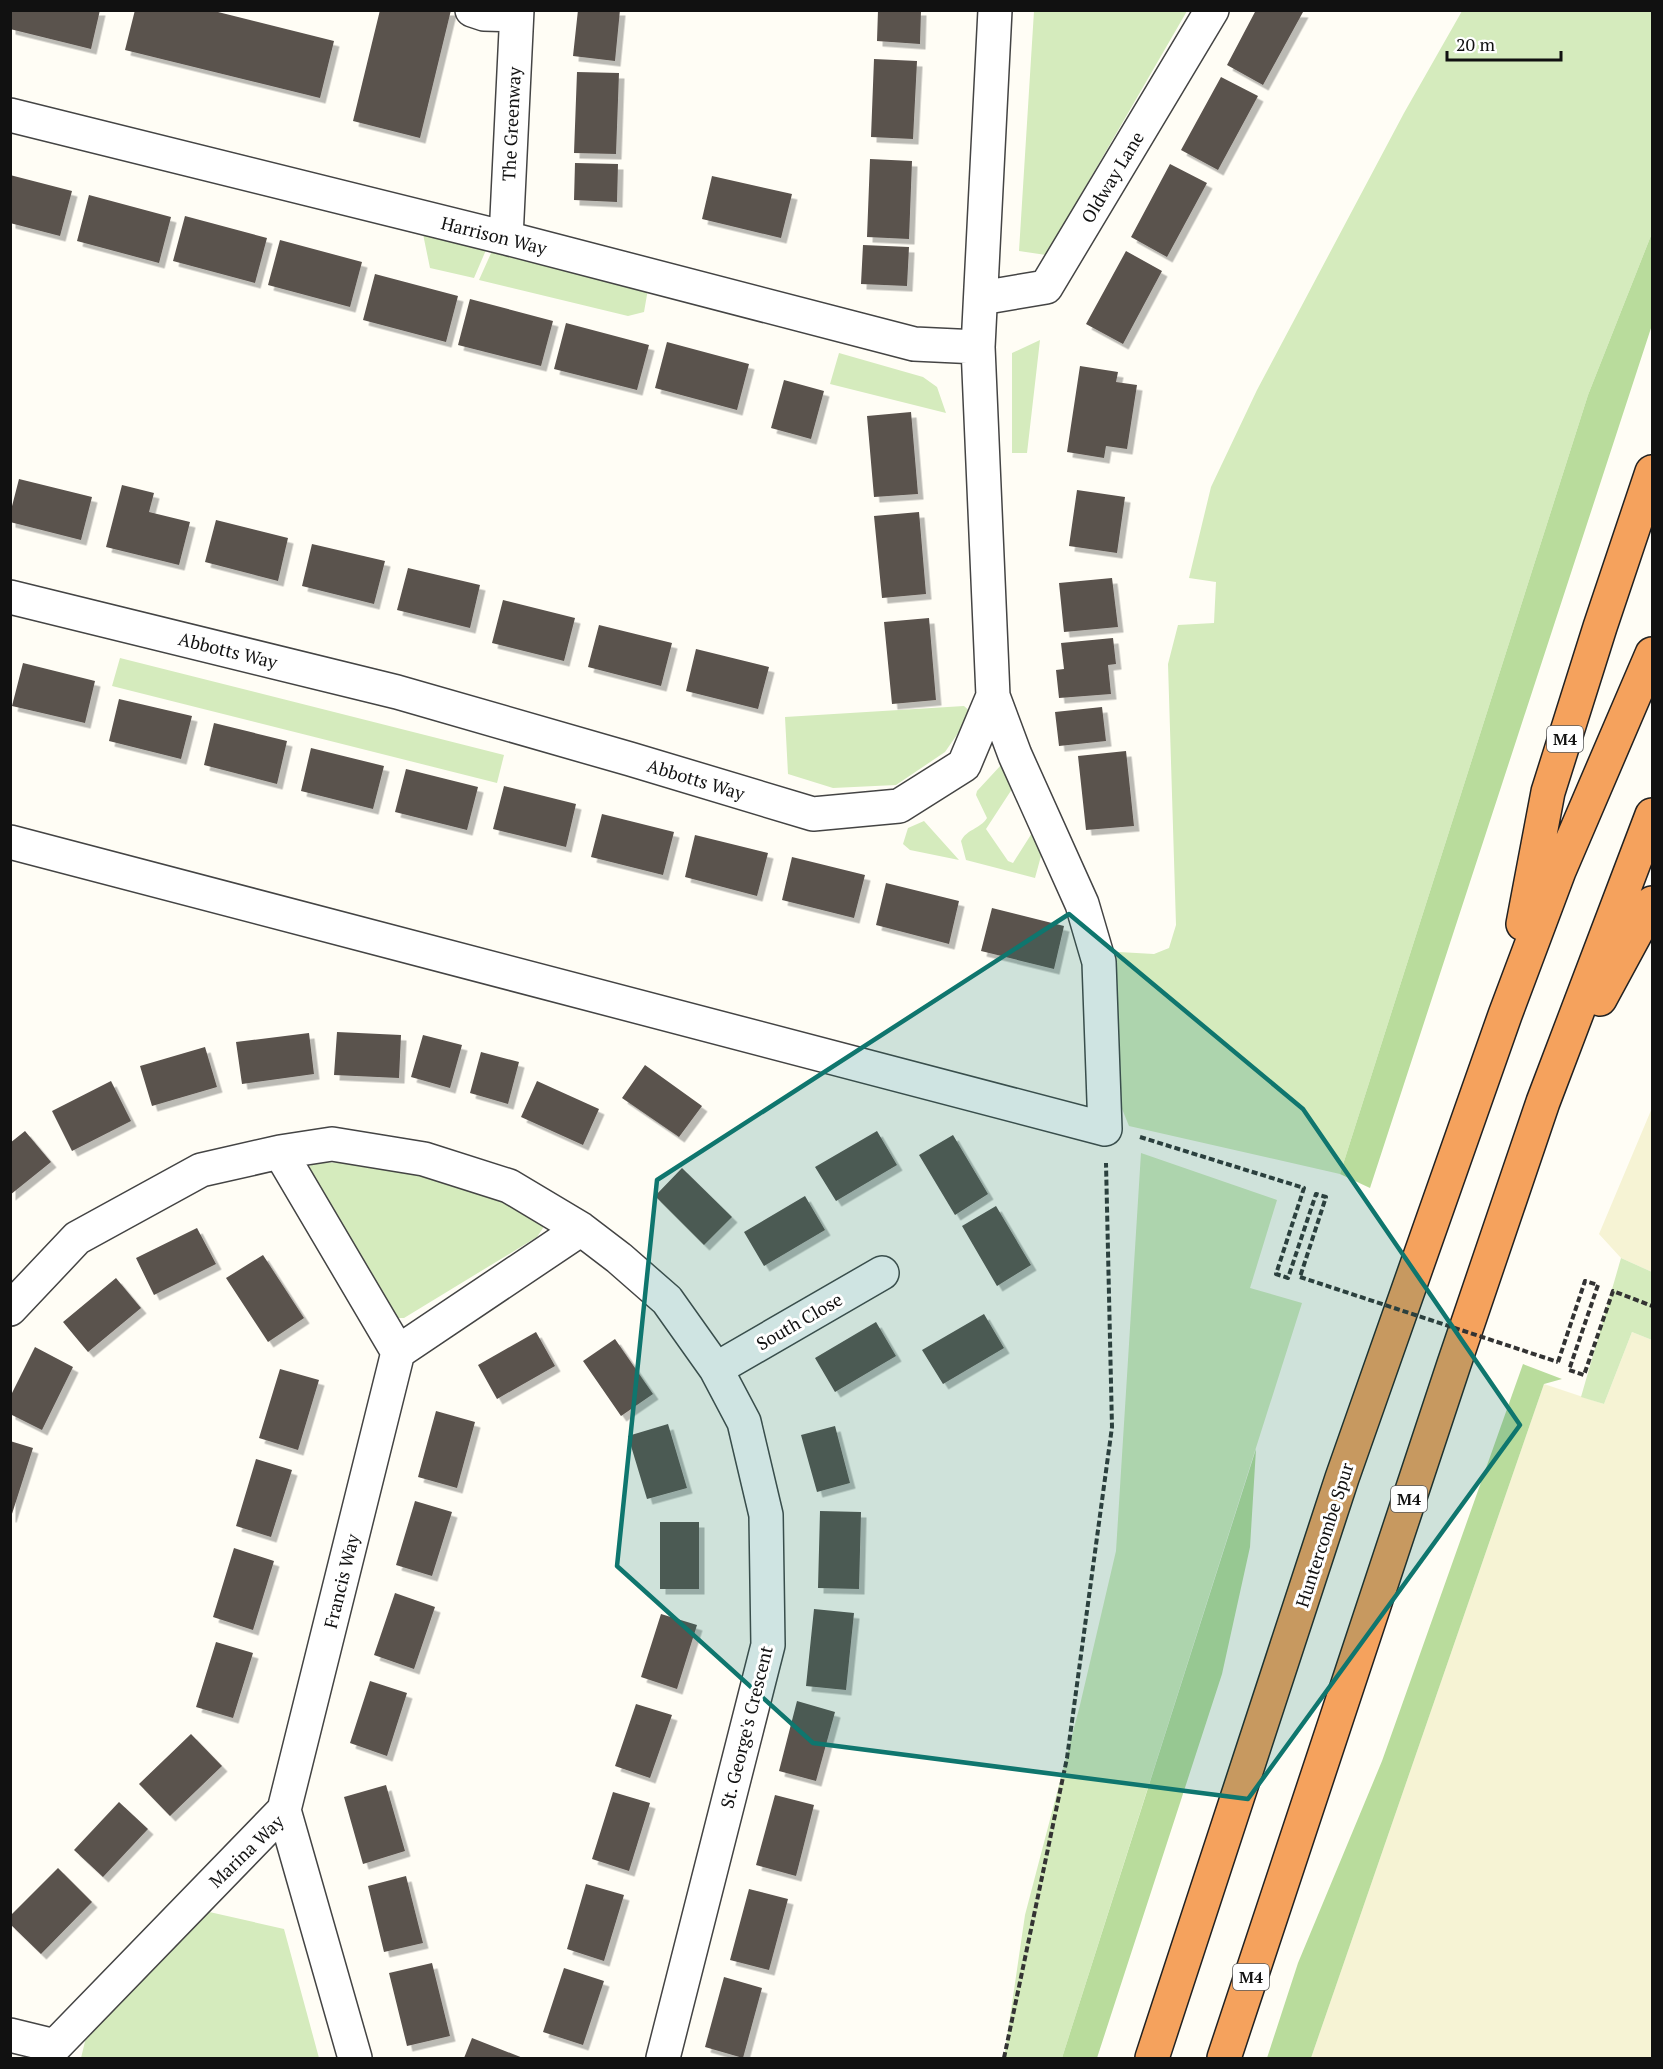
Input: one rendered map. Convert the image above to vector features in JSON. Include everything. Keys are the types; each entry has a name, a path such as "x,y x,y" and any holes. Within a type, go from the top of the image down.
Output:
{"highway":[{"name":"M4","path":"1505,1014 1548,792 1600,627 1653,472"},
{"name":"M4","path":"1505,1014 1559,871 1653,654"},
{"name":"M4","path":"1224,2058 1543,1102 1653,816"},
{"name":"M4","path":"1543,1102 1653,903"},
{"name":"Huntercombe Spur","path":"1152,2058 1342,1478 1505,1014"}],"street":[{"path":"472,10 484,14 517,13"},
{"path":"978,347 995,10"},
{"name":"Oldway Lane","path":"981,298 1046,287 1212,10"},
{"name":"The Greenway","path":"506,238 517,13"},
{"name":"Harrison Way","path":"10,115 506,238 914,344 978,347"},
{"name":"Abbotts Way","path":"10,597 397,692 813,814 899,806 964,765 993,696 978,347"},
{"path":"10,842 1105,1129 1099,962 1082,904 1015,755 993,696"},
{"name":"St. George's Crescent","path":"10,1309 77,1238 201,1170 332,1143 424,1160 509,1186 580,1229 619,1258 667,1300 716,1369 744,1422 766,1515 768,1646 663,2058"},
{"path":"280,1152 398,1352 580,1229"},
{"name":"South Close","path":"716,1369 882,1273"},
{"name":"Francis Way","path":"284,1810 398,1352"},
{"name":"Marina Way","path":"10,2035 57,2052 284,1810"},
{"name":"Marina Way","path":"284,1810 355,2058"}],"path":[{"path":"1004,2058 1067,1758 1112,1427 1105,1129"},
{"path":"1142,1137 1304,1188 1276,1274 1288,1278 1316,1194 1326,1197 1300,1277 1558,1362 1585,1281 1598,1285 1569,1370 1584,1375 1613,1291 1653,1306"}],"highlighted area":[{"path":"1069,914 1303,1109 1520,1425 1248,1799 813,1743 617,1566 657,1180"}],"shaded area":[{"path":"1652,1108 1652,1272 1621,1258 1599,1234"},
{"path":"1632,1332 1652,1340 1652,2058 1311,2058 1544,1384 1604,1404"}],"green space":[{"path":"1034,11 1187,11 1046,255 1019,251"},
{"path":"1462,11 1652,11 1652,233 1588,395 1340,1174 1129,1126 1103,1062 1101,951 1154,954 1169,948 1176,925 1168,664 1178,625 1214,623 1216,582 1189,578 1211,487 1257,390 1404,113"},
{"path":"1652,233 1652,325 1370,1188 1340,1174 1588,395"},
{"path":"423,234 486,250 474,278 430,268"},
{"path":"492,251 648,289 644,312 628,316 479,280"},
{"path":"1040,340 1027,453 1012,453 1012,353"},
{"path":"839,353 923,377 937,387 946,413 830,384"},
{"path":"120,658 504,755 497,783 112,686"},
{"path":"964,706 972,713 945,752 896,785 833,788 788,774 785,717"},
{"path":"1002,764 1014,786 986,829 1008,861 1013,863 1032,833 1041,856 1035,878 966,860 961,841 987,818 976,795 977,791"},
{"path":"924,821 959,860 910,850 903,844 908,828"},
{"path":"1141,1153 1277,1200 1250,1288 1302,1303 1062,2058 1004,2058 1025,1915 1080,1705 1116,1551"},
{"path":"314,1162 383,1164 473,1185 543,1218 543,1228 537,1237 404,1318 393,1318 305,1172"},
{"path":"1621,1258 1652,1272 1652,1340 1632,1332 1604,1404 1581,1397"},
{"path":"1523,1364 1562,1379 1544,1384 1311,2058 1267,2058 1298,1963 1382,1761"},
{"path":"1256,1449 1250,1547 1222,1674 1097,2058 1062,2058"},
{"path":"205,1911 284,1929 319,2058 81,2058 89,2025"}],"building":[{"path":"10,10 100,10 91,49 10,29"},
{"path":"135,10 210,10 334,41 320,98 125,50"},
{"path":"380,10 451,10 420,138 353,121"},
{"path":"578,10 620,10 615,61 573,56"},
{"path":"878,10 921,10 920,44 877,41"},
{"path":"1256,10 1303,12 1263,85 1227,65"},
{"path":"874,59 917,61 913,139 871,137"},
{"path":"577,72 619,73 616,154 574,153"},
{"path":"1221,77 1258,96 1218,170 1181,150"},
{"path":"870,159 912,161 909,239 867,237"},
{"path":"575,163 618,164 617,202 574,200"},
{"path":"1170,164 1207,183 1167,257 1131,237"},
{"path":"10,175 72,191 60,236 10,223"},
{"path":"712,176 792,194 781,238 702,219"},
{"path":"89,195 171,217 159,263 77,241"},
{"path":"185,216 267,238 255,283 173,261"},
{"path":"280,240 362,262 350,307 268,285"},
{"path":"863,245 909,247 907,286 861,284"},
{"path":"1126,251 1162,271 1123,344 1086,324"},
{"path":"375,274 458,296 446,342 363,320"},
{"path":"470,299 553,321 541,366 458,345"},
{"path":"566,323 649,345 637,390 554,369"},
{"path":"667,342 749,364 737,410 655,388"},
{"path":"1080,366 1118,372 1116,382 1137,385 1127,449 1106,446 1104,458 1067,452"},
{"path":"784,380 824,391 811,439 771,428"},
{"path":"911,412 918,494 874,497 867,416"},
{"path":"19,479 92,497 81,540 10,522"},
{"path":"122,485 154,493 149,512 190,522 179,565 106,547"},
{"path":"1077,490 1125,497 1117,553 1069,546"},
{"path":"919,512 926,594 882,598 874,516"},
{"path":"216,520 288,538 278,581 205,562"},
{"path":"312,544 385,561 374,604 302,586"},
{"path":"408,568 480,585 470,628 397,610"},
{"path":"1112,578 1118,627 1064,632 1059,583"},
{"path":"503,600 575,618 564,661 492,643"},
{"path":"929,618 936,700 892,704 884,622"},
{"path":"599,625 672,643 661,686 588,667"},
{"path":"1113,638 1116,664 1108,665 1111,694 1059,698 1056,670 1064,669 1061,643"},
{"path":"696,649 769,667 758,709 686,691"},
{"path":"23,663 95,681 85,723 12,706"},
{"path":"119,699 192,716 181,759 109,741"},
{"path":"1102,707 1106,741 1059,746 1055,712"},
{"path":"214,723 287,741 277,784 204,765"},
{"path":"311,748 384,766 373,809 301,791"},
{"path":"1126,751 1134,826 1086,830 1078,756"},
{"path":"406,769 478,787 467,830 395,812"},
{"path":"504,786 576,804 566,847 493,829"},
{"path":"602,814 674,832 663,875 591,857"},
{"path":"695,835 768,853 757,896 685,877"},
{"path":"792,857 865,875 854,918 782,900"},
{"path":"886,883 959,901 949,944 876,925"},
{"path":"992,908 1064,926 1054,969 981,951"},
{"path":"337,1032 401,1035 399,1078 334,1075"},
{"path":"309,1033 314,1074 242,1084 236,1042"},
{"path":"423,1035 462,1045 450,1088 411,1077"},
{"path":"205,1047 217,1087 152,1106 140,1066"},
{"path":"481,1052 519,1062 508,1104 470,1093"},
{"path":"645,1065 702,1106 679,1137 622,1098"},
{"path":"111,1081 131,1121 72,1151 52,1111"},
{"path":"537,1081 599,1109 583,1145 521,1117"},
{"path":"25,1131 51,1162 10,1195 10,1143"},
{"path":"877,1131 897,1165 836,1201 815,1167"},
{"path":"953,1135 988,1194 955,1215 919,1155"},
{"path":"682,1168 732,1217 704,1245 655,1196"},
{"path":"805,1196 825,1230 764,1266 744,1232"},
{"path":"996,1206 1031,1265 997,1286 962,1226"},
{"path":"197,1228 216,1264 154,1295 136,1258"},
{"path":"263,1255 304,1318 268,1342 226,1278"},
{"path":"116,1278 141,1308 88,1352 63,1322"},
{"path":"984,1314 1004,1348 943,1384 922,1350"},
{"path":"876,1322 896,1356 835,1392 815,1358"},
{"path":"536,1332 555,1366 497,1399 478,1365"},
{"path":"615,1339 653,1394 621,1416 583,1361"},
{"path":"35,1347 73,1367 42,1430 10,1414 10,1397"},
{"path":"280,1369 319,1380 298,1450 259,1438"},
{"path":"436,1411 475,1422 457,1488 418,1477"},
{"path":"668,1424 687,1488 647,1499 628,1436"},
{"path":"835,1426 850,1483 817,1492 801,1435"},
{"path":"10,1441 33,1448 11,1517 10,1517"},
{"path":"256,1459 292,1470 271,1537 236,1526"},
{"path":"415,1501 452,1512 432,1576 396,1565"},
{"path":"820,1511 861,1512 859,1589 818,1588"},
{"path":"660,1522 699,1522 699,1589 660,1589"},
{"path":"234,1548 274,1561 253,1630 213,1617"},
{"path":"395,1593 435,1607 414,1669 374,1655"},
{"path":"814,1609 854,1613 846,1690 806,1686"},
{"path":"661,1614 697,1625 677,1689 641,1677"},
{"path":"216,1642 253,1653 233,1718 196,1707"},
{"path":"370,1681 407,1693 387,1756 350,1743"},
{"path":"797,1701 835,1712 816,1781 779,1771"},
{"path":"636,1704 672,1715 650,1778 615,1766"},
{"path":"191,1734 222,1766 170,1816 139,1784"},
{"path":"386,1785 405,1851 363,1864 344,1797"},
{"path":"613,1792 650,1803 629,1871 592,1859"},
{"path":"775,1795 814,1805 796,1876 756,1865"},
{"path":"119,1802 148,1829 103,1877 74,1850"},
{"path":"58,1868 92,1902 41,1954 10,1924 10,1916"},
{"path":"406,1876 423,1943 384,1952 368,1886"},
{"path":"586,1884 624,1895 604,1961 567,1949"},
{"path":"749,1889 788,1899 769,1970 730,1960"},
{"path":"432,1963 450,2036 407,2046 389,1973"},
{"path":"564,1968 604,1981 583,2045 543,2032"},
{"path":"724,1977 762,1988 743,2058 705,2047"},
{"path":"472,2038 523,2058 464,2058"}]}
